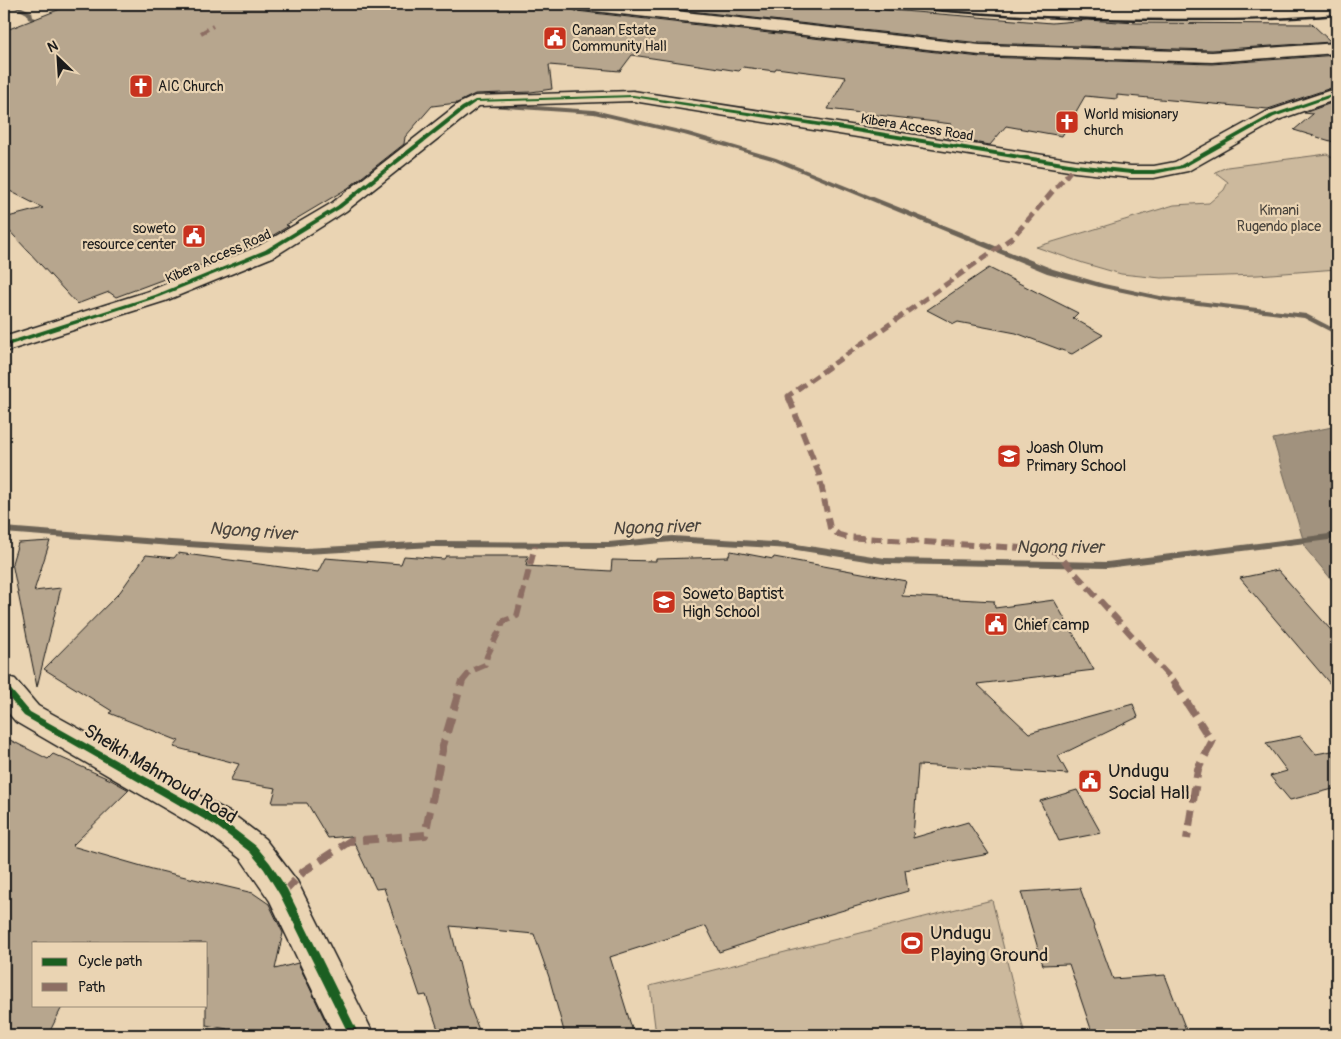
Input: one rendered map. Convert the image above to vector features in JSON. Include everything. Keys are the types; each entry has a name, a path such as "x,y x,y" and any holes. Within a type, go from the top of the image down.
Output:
{"street":[{"path":"576,4 980,50 1212,57 1337,48"},
{"name":"Kibera Access Road","path":"4,345 158,296 267,251 339,207 471,104 633,96 1075,166 1131,172 1154,172 1181,167 1272,116 1337,93"},
{"name":"Sheikh Mahmoud Road","path":"4,687 28,714 219,823 253,849 284,892 354,1035"}],"green space":[{"name":"Kimani Rugendo place","path":"1327,154 1337,161 1337,269 1258,275 1161,278 1121,274 1036,247 1174,205 1209,203 1224,190 1228,182 1215,172 1227,167"},
{"name":"Undugu Playing Ground","path":"992,900 1025,1035 656,1035 650,986"}],"shaded area":[{"path":"1337,426 1337,586 1306,549 1273,439"}],"building":[{"path":"73,4 391,4 426,8 431,4 566,4 576,11 980,57 1212,64 1337,55 1337,86 1268,109 1117,95 1117,99 1085,96 1062,136 1006,126 990,145 944,137 952,124 828,109 846,77 776,68 775,71 743,67 739,71 632,55 620,71 549,65 552,89 531,92 475,94 457,103 432,106 405,137 404,144 348,188 258,244 116,297 109,292 77,304 4,225 4,218 43,208 4,188 4,31"},
{"path":"627,4 841,4 840,6 1052,23 1087,20 1136,23 1312,24 1331,42 1212,50 980,43"},
{"path":"1337,101 1337,143 1294,130 1313,114 1304,113"},
{"path":"989,268 1078,313 1073,318 1103,335 1072,354 1016,333 958,322 954,324 927,310"},
{"path":"50,541 34,591 61,588 37,687 12,563 18,543"},
{"path":"731,551 906,581 902,596 994,601 995,608 1054,600 1094,670 977,684 1029,733 1133,704 1138,717 1058,756 1068,774 918,765 913,838 968,822 989,854 905,870 908,891 807,921 808,923 719,952 706,926 610,957 634,1035 565,1035 549,977 534,934 450,926 470,1007 481,1035 440,1035 426,995 420,996 384,888 376,889 351,836 328,838 307,803 272,803 276,788 230,781 239,764 174,747 179,741 109,713 112,711 44,669 120,592 146,555 174,558 178,553 318,572 325,558 401,564 404,556 444,559 446,556 528,556 526,566 611,571 612,560 656,561 656,559 728,557"},
{"path":"1278,570 1337,637 1337,692 1240,578"},
{"path":"1301,736 1316,754 1337,750 1337,788 1290,800 1270,776 1287,771 1266,743"},
{"path":"4,737 48,759 53,754 129,790 72,846 152,869 253,893 269,904 283,933 275,969 298,963 332,1035 222,1035 227,1029 206,1025 206,1006 208,1006 208,942 32,942 32,1006 62,1006 48,1035 4,1035"},
{"path":"1077,790 1101,833 1059,841 1040,801"},
{"path":"1080,888 1113,979 1165,975 1188,1035 1093,1035 1069,964 1043,965 1021,892"}],"waterway":[{"path":"4,4 16,6 30,13 30,18 47,23"},
{"path":"455,92 474,104 594,112 686,133 774,159 1050,271 1103,286 1165,299 1306,316 1337,333"},
{"name":"Ngong river","path":"4,530 306,551 433,544 609,545 672,539 790,546 885,561 1107,565 1337,536"}],"railway":[{"path":"870,4 985,14 1100,19 1237,20 1337,15"}],"marked path":[{"path":"201,33 213,26"},
{"path":"1075,166 1013,237 788,396 819,474 830,528 839,535 846,537 1052,550 1056,552 1174,682 1212,742 1198,769 1187,839"},
{"path":"284,892 304,871 350,841 425,835 443,746 463,679 471,671 485,665 487,656 504,621 517,616 535,546"}],"cycle path":[{"path":"4,345 157,296 267,251 339,207 475,101 633,96 1075,166 1131,172 1154,172 1181,167 1272,116 1337,93"},
{"path":"4,687 27,714 219,823 253,849 284,892 354,1035"}],"place":[{"name":"Canaan Estate Community Hall","path":"555,38"},
{"name":"AIC Church","path":"141,86"},
{"name":"World misionary church","path":"1067,122"},
{"name":"soweto resource center","path":"194,236"},
{"name":"Joash Olum Primary School","path":"1009,456"},
{"name":"Soweto Baptist High School","path":"664,602"},
{"name":"Chief camp","path":"996,624"},
{"name":"Undugu Social Hall","path":"1090,781"},
{"name":"Undugu Playing Ground","path":"912,943"}]}
